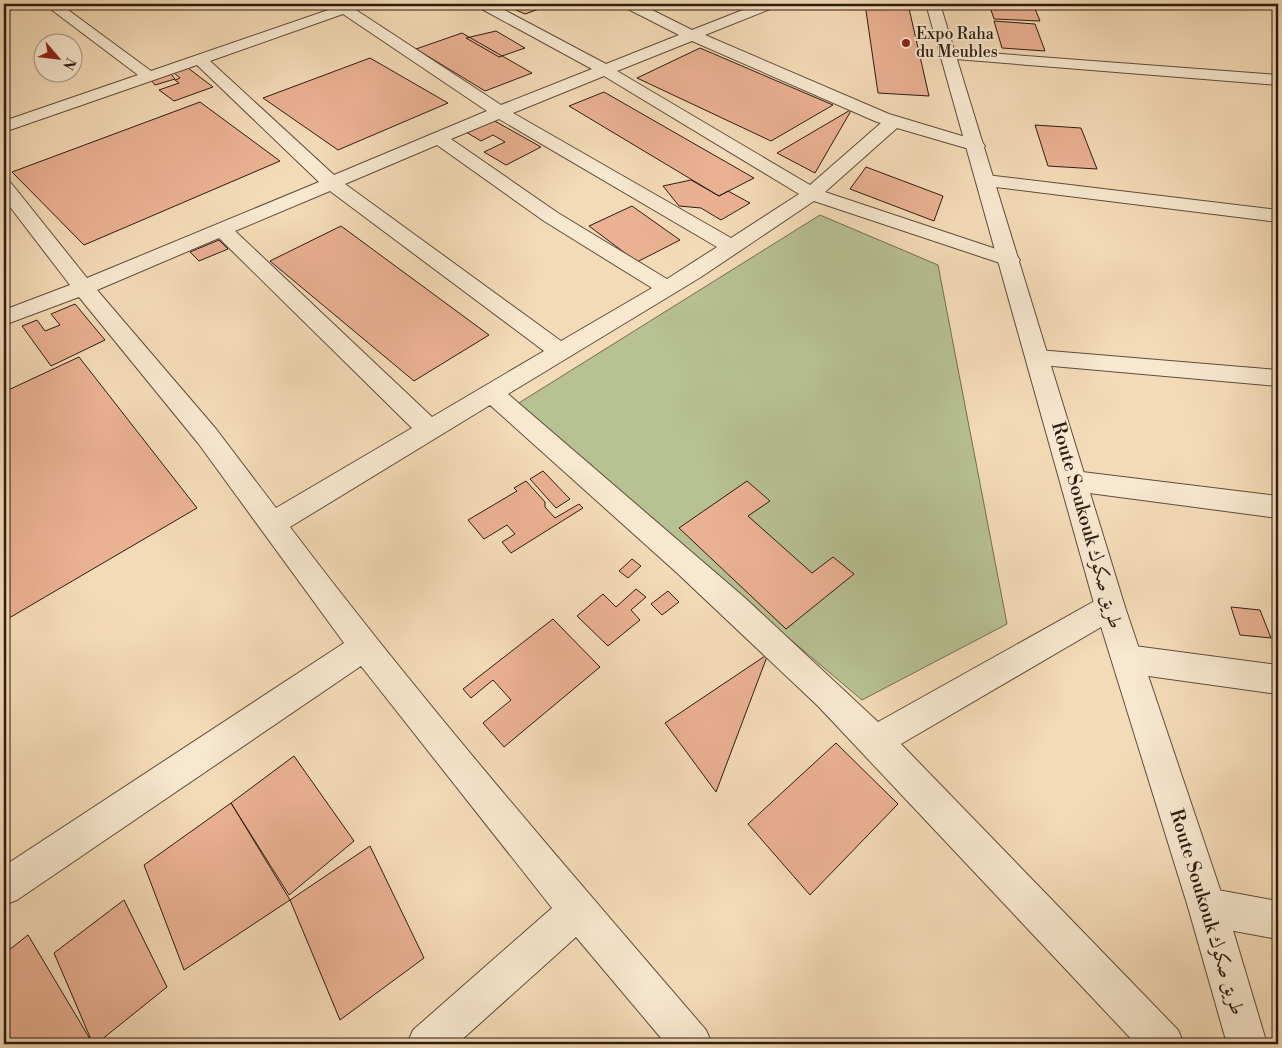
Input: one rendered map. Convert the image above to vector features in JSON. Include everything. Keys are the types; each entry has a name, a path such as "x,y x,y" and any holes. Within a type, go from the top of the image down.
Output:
{"street":[{"path":"51,4 150,77"},
{"path":"483,4 603,69 812,194 1010,260"},
{"path":"629,4 691,35 894,121 976,146"},
{"path":"4,318 84,288 603,69 770,4"},
{"name":"Route Soukouk طريق صكوك","path":"933,4 1010,260 1110,607 1207,907 1246,1044"},
{"path":"1254,4 1278,6"},
{"path":"4,127 200,60 348,6 500,112 731,247"},
{"path":"948,55 1278,80"},
{"path":"200,60 331,183 559,351"},
{"path":"272,524 492,394 559,351 667,288 731,247 812,194 848,159 894,121"},
{"path":"438,138 551,217 667,288"},
{"path":"986,181 1278,216"},
{"path":"4,187 84,288 207,436 365,646 578,910 692,1044"},
{"path":"221,229 430,430"},
{"path":"1038,358 1278,378"},
{"path":"492,394 784,652 876,741 1091,973 1164,1044"},
{"path":"1074,481 1278,507"},
{"path":"876,741 1110,607"},
{"path":"4,887 365,646"},
{"path":"1127,659 1278,680"},
{"path":"1207,907 1278,920"},
{"path":"427,1044 578,910"}],"green space":[{"path":"820,215 938,265 1007,624 862,700 514,406"}],"building":[{"path":"423,4 452,4 429,9"},
{"path":"513,4 553,4 525,14 507,6"},
{"path":"865,4 908,4 929,96 878,93"},
{"path":"989,4 1033,4 1040,21 994,19"},
{"path":"994,21 1035,24 1045,51 1002,48"},
{"path":"496,31 525,48 499,57 466,38"},
{"path":"462,33 532,73 485,91 416,49"},
{"path":"700,48 833,105 771,141 637,78"},
{"path":"370,58 448,103 338,150 263,98"},
{"path":"188,68 213,87 174,101 159,90 179,83 175,80 180,78 174,73"},
{"path":"171,74 175,79 155,85 151,80"},
{"path":"604,92 754,178 719,196 569,106"},
{"path":"200,102 280,161 84,245 12,172"},
{"path":"852,109 815,173 777,153"},
{"path":"493,120 541,147 506,165 484,152 505,142 493,135 481,141 466,132"},
{"path":"1035,125 1081,128 1097,169 1048,166"},
{"path":"866,167 943,196 934,221 850,189"},
{"path":"691,180 719,196 728,191 750,203 721,220 701,208 679,206 663,186"},
{"path":"632,206 680,240 637,262 589,226"},
{"path":"341,226 489,335 414,381 270,261"},
{"path":"219,240 228,249 199,261 190,252"},
{"path":"75,304 105,340 51,366 22,326 37,320 45,331 60,325 51,314"},
{"path":"79,357 197,508 4,621 4,392"},
{"path":"543,471 570,499 556,508 530,479"},
{"path":"526,481 545,502 545,507 555,518 579,504 583,508 511,553 502,542 515,534 507,525 484,539 468,520 517,491 514,488"},
{"path":"747,481 770,501 748,516 812,573 833,557 854,574 786,629 679,528"},
{"path":"632,559 641,566 628,578 619,571"},
{"path":"636,589 646,597 631,610 640,620 608,646 577,616 603,594 616,607"},
{"path":"668,591 679,602 662,615 651,604"},
{"path":"1231,607 1260,610 1271,638 1240,635"},
{"path":"553,619 600,667 504,747 483,723 511,700 493,680 471,698 463,689"},
{"path":"768,654 716,792 665,723"},
{"path":"836,743 898,804 810,895 748,824"},
{"path":"294,756 354,841 289,895 231,803"},
{"path":"231,803 290,900 184,970 144,865"},
{"path":"370,846 424,958 340,1020 290,900"},
{"path":"124,900 167,987 96,1044 93,1044 54,953"},
{"path":"28,935 93,1044 4,1044 4,954"}],"place":[{"name":"Expo Raha du Meubles","path":"906,43"}]}
